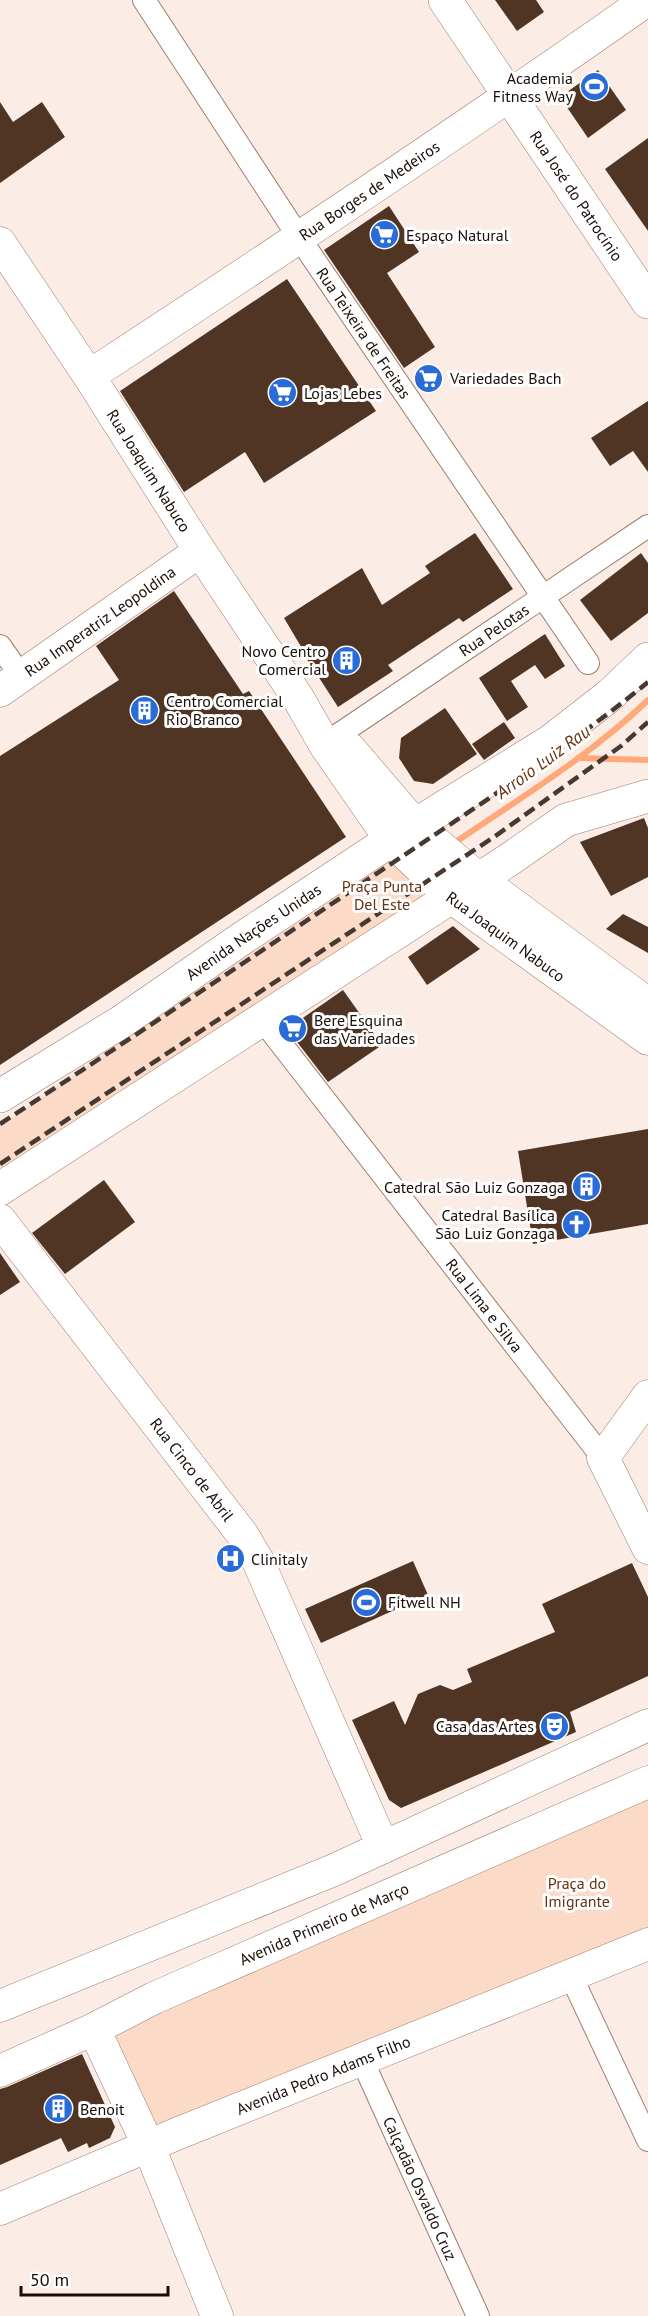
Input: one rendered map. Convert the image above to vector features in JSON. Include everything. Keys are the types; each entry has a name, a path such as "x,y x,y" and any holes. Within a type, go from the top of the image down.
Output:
{"main road":[{"name":"Rua José do Patrocínio","path":"446,0 648,302"},
{"name":"Avenida Nações Unidas","path":"0,1096 121,1022 244,937 403,833 551,741 610,695 648,659"},
{"path":"0,1189 479,879 566,820 648,796"}],"street":[{"name":"Rua Teixeira de Freitas","path":"144,0 300,239 588,663"},
{"name":"Rua Borges de Medeiros","path":"89,376 300,239 510,97 647,0"},
{"name":"Rua Joaquim Nabuco","path":"0,243 298,698 325,745 403,833 479,879 648,1004"},
{"name":"Rua Pelotas","path":"338,735 648,526"},
{"name":"Rua Imperatriz Leopoldina","path":"11,684 200,551"},
{"path":"0,646 11,684"},
{"name":"Rua Joaquim Nabuco","path":"298,698 338,735 403,833 451,897 648,1040"},
{"name":"Rua Lima e Silva","path":"261,1018 603,1458 648,1548"},
{"name":"Rua Cinco de Abril","path":"0,1220 242,1533 258,1561 383,1846"},
{"path":"603,1458 648,1396"},
{"path":"0,2006 334,1870 648,1725"},
{"name":"Avenida Primeiro de Março","path":"0,2071 94,2029 154,1998 648,1782"},
{"name":"Avenida Pedro Adams Filho","path":"0,2209 648,1944"},
{"path":"571,1976 648,2140"},
{"path":"94,2029 149,2147 217,2316"},
{"name":"Calçadão Osvaldo Cruz","path":"362,2060 478,2316"}],"green space":[{"name":"Praça Punta Del Este","path":"386,857 432,898 0,1175 0,1126"},
{"name":"Praça do Imigrante","path":"648,1791 648,1932 152,2139 107,2037 156,2004"}],"building":[{"path":"495,0 536,0 544,12 517,31"},
{"path":"598,70 626,110 588,138 560,97"},
{"path":"0,102 13,122 42,102 65,137 0,183"},
{"path":"648,138 648,231 605,169"},
{"path":"389,206 419,252 387,273 435,347 404,368 324,250"},
{"path":"287,279 376,411 264,483 245,452 184,492 120,391"},
{"path":"648,401 648,472 633,451 610,466 591,438"},
{"path":"475,533 513,589 463,622 459,618 388,665 393,671 338,707 284,618 362,568 382,605 430,573 425,566"},
{"path":"641,553 648,563 648,613 611,641 580,600"},
{"path":"174,591 243,694 249,691 346,837 0,1065 0,756 119,680 96,646"},
{"path":"545,634 565,666 545,679 535,665 511,681 528,707 507,721 479,678"},
{"path":"445,708 477,754 433,784 414,781 399,758 401,738"},
{"path":"504,722 515,738 484,760 472,744"},
{"path":"644,818 648,828 648,877 611,896 580,842"},
{"path":"623,914 648,927 648,953 606,929"},
{"path":"453,926 480,949 427,985 408,957"},
{"path":"343,990 382,1045 328,1082 287,1029"},
{"name":"Catedral São Luiz Gonzaga","path":"648,1129 648,1224 533,1244 518,1151"},
{"path":"104,1180 135,1222 65,1274 32,1233"},
{"path":"0,1253 20,1282 0,1295"},
{"name":"Fitwell NH","path":"413,1561 428,1595 321,1643 305,1609"},
{"path":"632,1563 648,1597 648,1676 570,1712 576,1732 401,1808 389,1800 352,1720 394,1701 405,1725 418,1694 440,1685 453,1690 472,1682 467,1669 555,1632 542,1604"},
{"path":"82,2054 115,2127 110,2138 89,2148 87,2143 68,2152 61,2138 0,2165 0,2089"}],"waterway":[{"name":"Arroio Luiz Rau","path":"453,844 578,758 648,700"},
{"path":"578,758 648,760"}],"railway":[{"path":"0,1124 519,778 648,682"},
{"path":"0,1164 494,837 621,746 648,722"}],"place":[{"name":"Academia Fitness Way","path":"594,87"},
{"name":"Espaço Natural","path":"385,235"},
{"name":"Variedades Bach","path":"429,378"},
{"name":"Lojas Lebes","path":"283,393"},
{"name":"Novo Centro Comercial","path":"347,660"},
{"name":"Centro Comercial Rio Branco","path":"145,710"},
{"name":"Bere Esquina das Variedades","path":"293,1029"},
{"name":"Catedral São Luiz Gonzaga","path":"586,1187"},
{"name":"Catedral Basílica São Luiz Gonzaga","path":"576,1224"},
{"name":"Clinitaly","path":"230,1559"},
{"name":"Fitwell NH","path":"367,1602"},
{"name":"Casa das Artes","path":"555,1726"},
{"name":"Benoit","path":"59,2109"}]}
